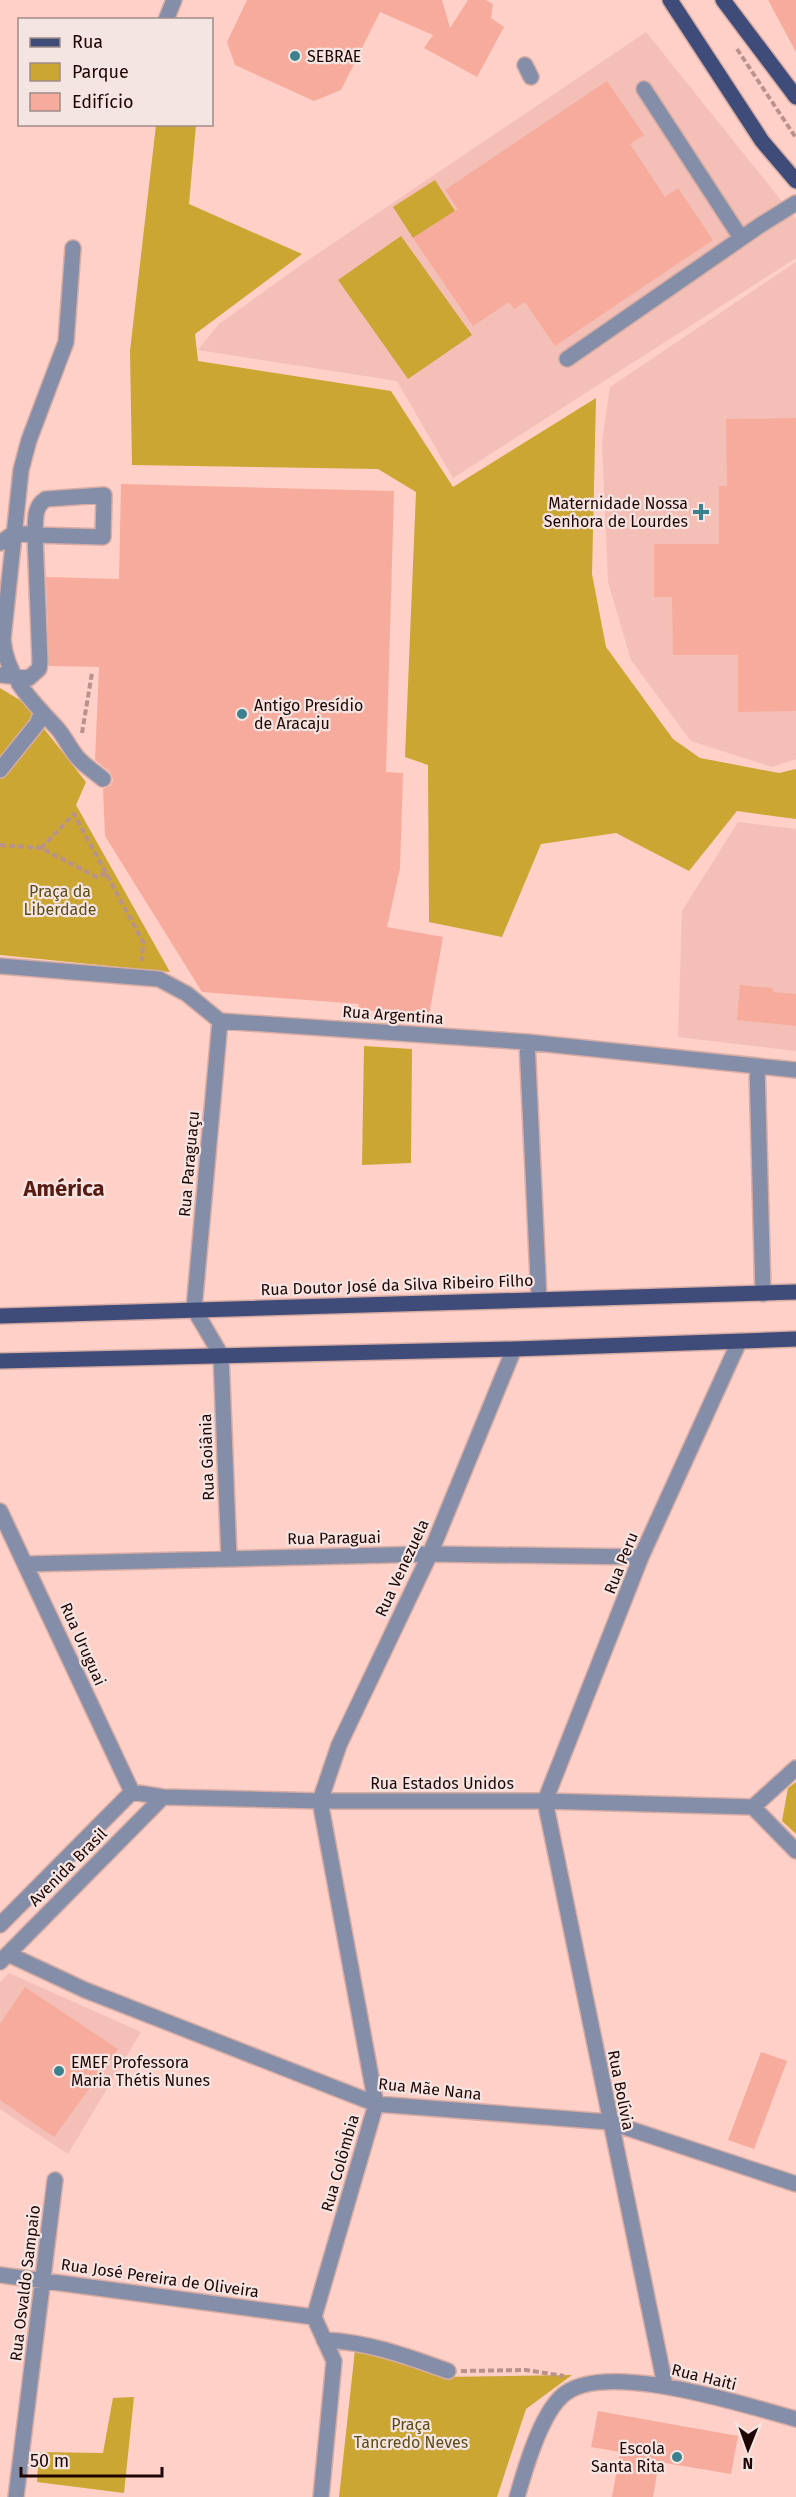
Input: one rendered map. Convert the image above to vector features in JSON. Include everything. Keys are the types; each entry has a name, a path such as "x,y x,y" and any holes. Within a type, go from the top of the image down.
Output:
{"main road":[{"path":"662,0 680,18"},
{"path":"670,0 762,141 796,181"},
{"path":"723,0 796,97"},
{"name":"Rua Doutor José da Silva Ribeiro Filho","path":"0,1316 796,1292"},
{"path":"0,1361 514,1349 796,1339"}],"street":[{"path":"167,18 174,0"},
{"path":"644,89 741,238"},
{"path":"567,359 741,238 796,203"},
{"path":"73,248 66,342 29,440 21,470 3,639 7,676 62,734 77,758 103,779"},
{"path":"0,543 14,533 35,536 103,537 104,495 46,499 39,503 36,510 35,536 39,669 29,678 7,676"},
{"path":"0,770 37,724 41,714"},
{"path":"0,966 141,976 172,983 220,1022"},
{"name":"Rua Argentina","path":"220,1022 527,1042 796,1070"},
{"name":"Rua Paraguaçu","path":"194,1309 220,1022"},
{"path":"527,1042 538,1299"},
{"path":"757,1066 763,1294"},
{"path":"194,1309 221,1355"},
{"name":"Rua Peru","path":"545,1801 641,1557 739,1342"},
{"name":"Rua Venezuela","path":"320,1801 339,1745 430,1554 514,1349"},
{"name":"Rua Goiânia","path":"221,1355 229,1558"},
{"name":"Rua Uruguai","path":"0,1511 27,1564 132,1792"},
{"name":"Rua Paraguai","path":"27,1564 430,1554 641,1557"},
{"path":"796,1767 753,1807 796,1851"},
{"name":"Rua Estados Unidos","path":"132,1792 163,1797 320,1801 545,1801 753,1807"},
{"name":"Avenida Brasil","path":"0,1925 132,1792"},
{"name":"Avenida Brasil","path":"4,1958 163,1797"},
{"name":"Rua Colômbia","path":"315,2317 376,2104 320,1801"},
{"name":"Rua Bolívia","path":"545,1801 609,2122 665,2385"},
{"name":"Rua Mãe Nana","path":"4,1958 376,2104 609,2122 796,2184"},
{"name":"Rua Osvaldo Sampaio","path":"16,2497 45,2281 55,2180"},
{"name":"Rua José Pereira de Oliveira","path":"0,2275 315,2317"},
{"path":"315,2317 334,2361 321,2497"},
{"path":"324,2340 356,2342 381,2347 448,2371"},
{"name":"Rua Haiti","path":"517,2497 536,2441 561,2396 569,2391 601,2381 665,2385 796,2419"},
{"path":"0,2495 16,2497"}],"path":[{"path":"736,48 796,138"},
{"path":"77,758 92,673"},
{"path":"41,848 61,824 74,814 143,942 141,976"},
{"path":"0,845 41,848 97,877 106,873"},
{"path":"448,2371 494,2369 569,2376"}],"shaded area":[{"path":"646,32 796,219 796,258 453,478 397,381 198,350 219,324 301,265"},
{"name":"Maternidade Nossa Senhora de Lourdes","path":"796,262 796,759 772,767 691,741 631,660 608,582 602,442 610,387"},
{"path":"738,822 796,829 796,1051 678,1037 682,911"},
{"name":"EMEF Professora Maria Thétis Nunes","path":"9,1973 141,2032 68,2154 0,2109 0,1982"}],"green space":[{"path":"156,126 196,126 189,204 302,254 195,334 198,361 391,391 453,487 596,398 592,574 606,647 673,739 700,758 779,773 796,769 796,819 737,811 689,871 616,833 541,844 502,937 429,922 428,765 405,757 416,492 378,469 132,465 130,351"},
{"path":"435,180 455,211 413,238 393,207"},
{"path":"401,236 472,335 408,379 338,280"},
{"name":"Praça da Liberdade","path":"0,688 23,702 86,782 76,805 170,972 0,955"},
{"path":"364,1046 412,1049 411,1163 362,1165"},
{"path":"796,1782 796,1834 782,1821 788,1788"},
{"name":"Praça Tancredo Neves","path":"369,2349 443,2377 572,2375 526,2409 497,2497 339,2497 355,2350"},
{"path":"134,2397 124,2493 37,2482 39,2452 103,2453 113,2398"}],"building":[{"name":"SEBRAE","path":"247,0 442,0 450,28 468,0 486,0 493,4 491,18 504,27 477,77 424,48 433,35 380,12 341,90 314,101 235,65 227,42"},
{"path":"768,0 796,0 796,52"},
{"path":"607,81 644,135 630,144 665,197 678,188 713,240 555,346 525,302 514,309 509,302 473,326 413,238 458,209 445,190"},
{"path":"796,418 796,711 738,712 738,655 673,655 672,597 654,597 654,544 719,544 719,486 727,486 726,419"},
{"name":"Antigo Presídio de Aracaju","path":"121,484 394,491 386,772 403,773 400,868 387,927 443,937 428,1021 358,1008 359,1004 202,992 105,836 103,789 110,786 113,780 110,772 95,760 99,667 49,666 46,577 119,579"},
{"path":"740,985 773,988 773,992 796,994 796,1026 737,1020"},
{"name":"EMEF Professora Maria Thétis Nunes","path":"25,1987 118,2049 54,2137 0,2100 0,2024"},
{"path":"761,2052 787,2061 754,2149 728,2140"},
{"name":"Escola Santa Rita","path":"598,2411 738,2436 731,2474 659,2462 653,2497 612,2497 620,2452 591,2447"}],"place":[{"name":"SEBRAE","path":"295,56"},
{"name":"Maternidade Nossa Senhora de Lourdes","path":"701,512"},
{"name":"Antigo Presídio de Aracaju","path":"242,714"},
{"name":"EMEF Professora Maria Thétis Nunes","path":"59,2071"},
{"name":"Escola Santa Rita","path":"677,2457"}],"district":[{"name":"América","path":"64,1188"}]}
